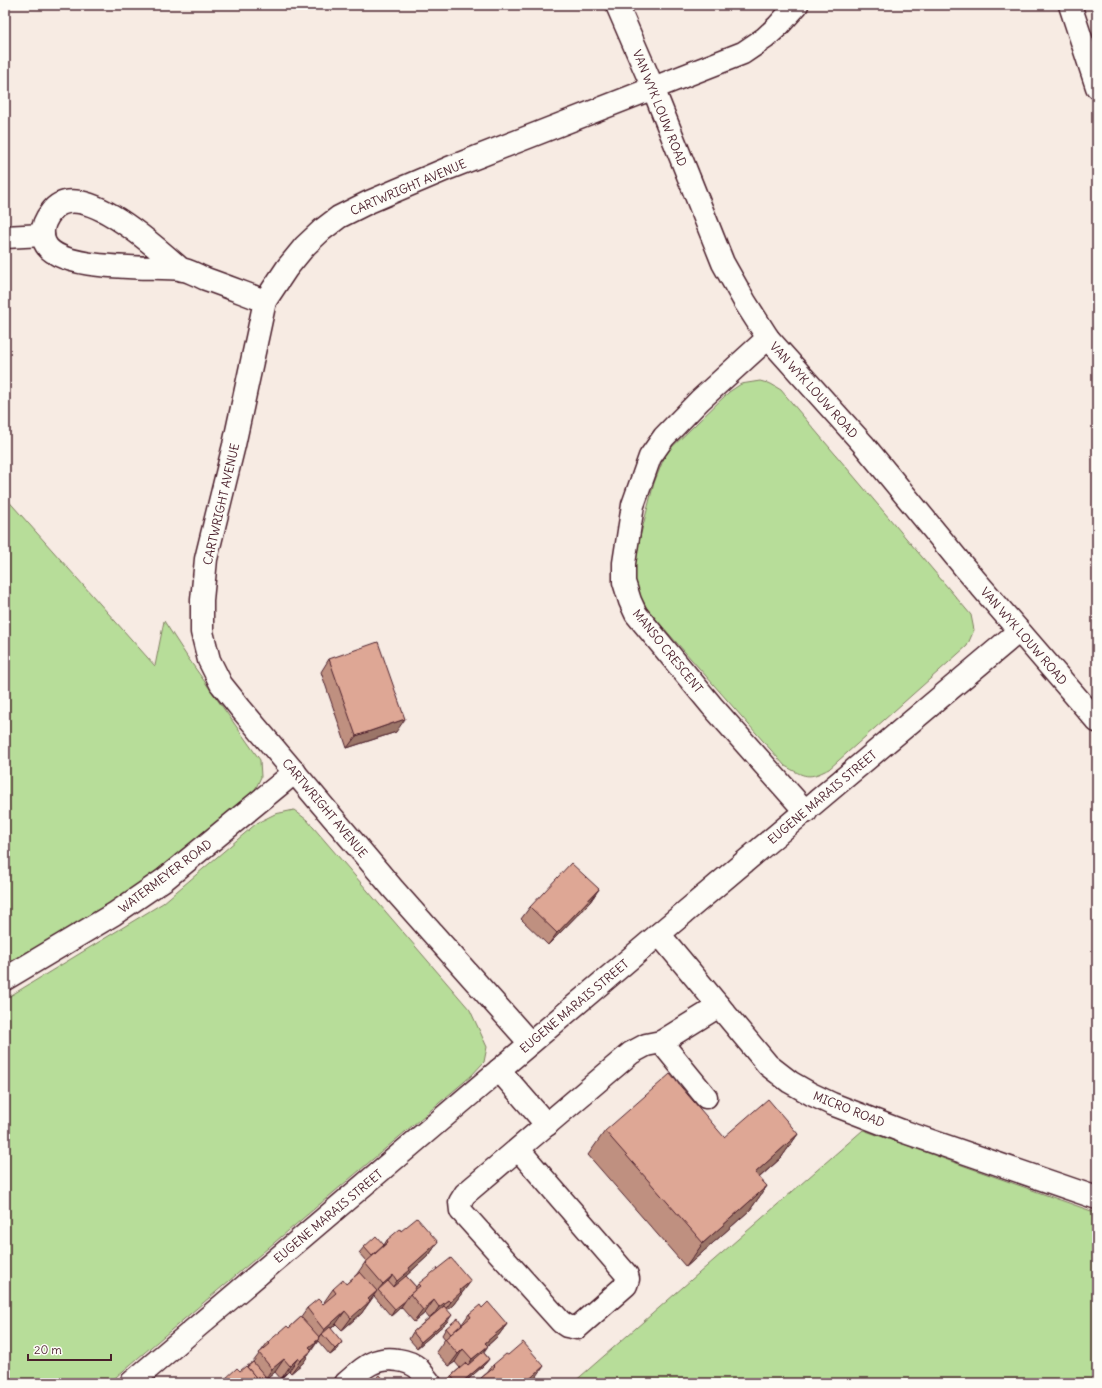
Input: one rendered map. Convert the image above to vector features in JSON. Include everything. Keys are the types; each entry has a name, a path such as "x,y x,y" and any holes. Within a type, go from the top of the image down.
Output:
{"street":[{"name":"VAN WYK LOUW ROAD","path":"617,5 653,88 723,263 744,302 768,338 863,444 964,567 1097,721"},
{"name":"CARTWRIGHT AVENUE","path":"530,1043 394,890 221,684 209,660 202,632 202,600 206,559 234,445 265,301 287,268 305,246 339,217 369,202 449,168 743,53 765,38 797,5"},
{"path":"1070,5 1097,87"},
{"path":"182,270 138,233 112,215 80,202 69,200 57,204 44,223 43,235 45,243 50,250 61,256 95,265 182,270 265,301"},
{"path":"5,237 43,235"},
{"name":"MANSO CRESCENT","path":"768,338 700,400 664,437 650,457 633,505 624,564 624,582 636,614 712,706 806,812"},
{"name":"EUGENE MARAIS STREET","path":"131,1383 530,1043 806,812 1019,630"},
{"name":"WATERMEYER ROAD","path":"5,979 114,914 165,879 295,772"},
{"name":"MICRO ROAD","path":"659,934 768,1065 790,1082 811,1094 902,1131 1097,1198"},
{"path":"518,1149 627,1275 628,1279 626,1285 577,1328 567,1326 561,1322 461,1211 460,1202 465,1194 631,1053 646,1045 661,1042 719,1006"},
{"path":"661,1042 706,1097"},
{"path":"499,1070 546,1125"},
{"path":"346,1383 369,1364 382,1359 393,1359 404,1361 417,1367 430,1383"}],"green space":[{"path":"760,381 771,384 781,390 971,615 974,630 967,646 829,769 811,776 802,775 785,766 648,610 639,594 634,574 637,549 654,483 666,453 729,392 741,384"},
{"path":"5,497 155,666 164,621 188,658 260,760 261,777 254,792 112,906 5,970"},
{"path":"294,810 307,820 470,1010 487,1047 484,1062 471,1076 109,1383 5,1383 5,999 163,903 257,823 275,814"},
{"path":"863,1130 1097,1213 1097,1383 573,1383"}],"building":[{"path":"378,642 405,719 356,736 329,659"},
{"path":"571,863 599,889 557,933 530,907"},
{"path":"670,1074 724,1137 768,1099 798,1134 755,1173 767,1186 703,1243 605,1131"},
{"path":"417,1218 438,1242 397,1281 393,1275 383,1284 365,1263 388,1242 387,1240"},
{"path":"376,1236 384,1245 372,1256 364,1247"},
{"path":"451,1258 471,1281 460,1290 461,1292 450,1302 448,1300 439,1307 434,1300 423,1310 410,1294 420,1286 418,1284"},
{"path":"360,1272 377,1291 368,1299 370,1301 351,1318 345,1311 324,1330 307,1308 318,1299 323,1304 336,1293 333,1289 343,1280 346,1284"},
{"path":"406,1276 416,1287 405,1301 395,1309 378,1290 388,1281 393,1287"},
{"path":"488,1302 507,1324 485,1343 488,1346 472,1359 463,1349 458,1354 445,1339 471,1317 469,1314 480,1305 482,1308"},
{"path":"444,1306 452,1315 421,1342 413,1332"},
{"path":"301,1317 320,1338 309,1347 312,1350 300,1361 298,1358 290,1366 284,1359 272,1369 259,1353 270,1344 268,1342 287,1326 289,1328"},
{"path":"458,1318 462,1324 451,1334 446,1328"},
{"path":"330,1327 342,1342 335,1349 322,1334"},
{"path":"523,1342 544,1366 525,1383 485,1383 481,1378 495,1367 493,1365"},
{"path":"483,1352 489,1359 461,1383 457,1383 451,1376 466,1363 468,1365"},
{"path":"253,1362 265,1376 259,1381 247,1367"},
{"path":"246,1366 261,1383 229,1383 225,1379 237,1368 240,1371"},
{"path":"380,1375 386,1383 371,1383"},
{"path":"267,1377 272,1383 260,1382"}]}
